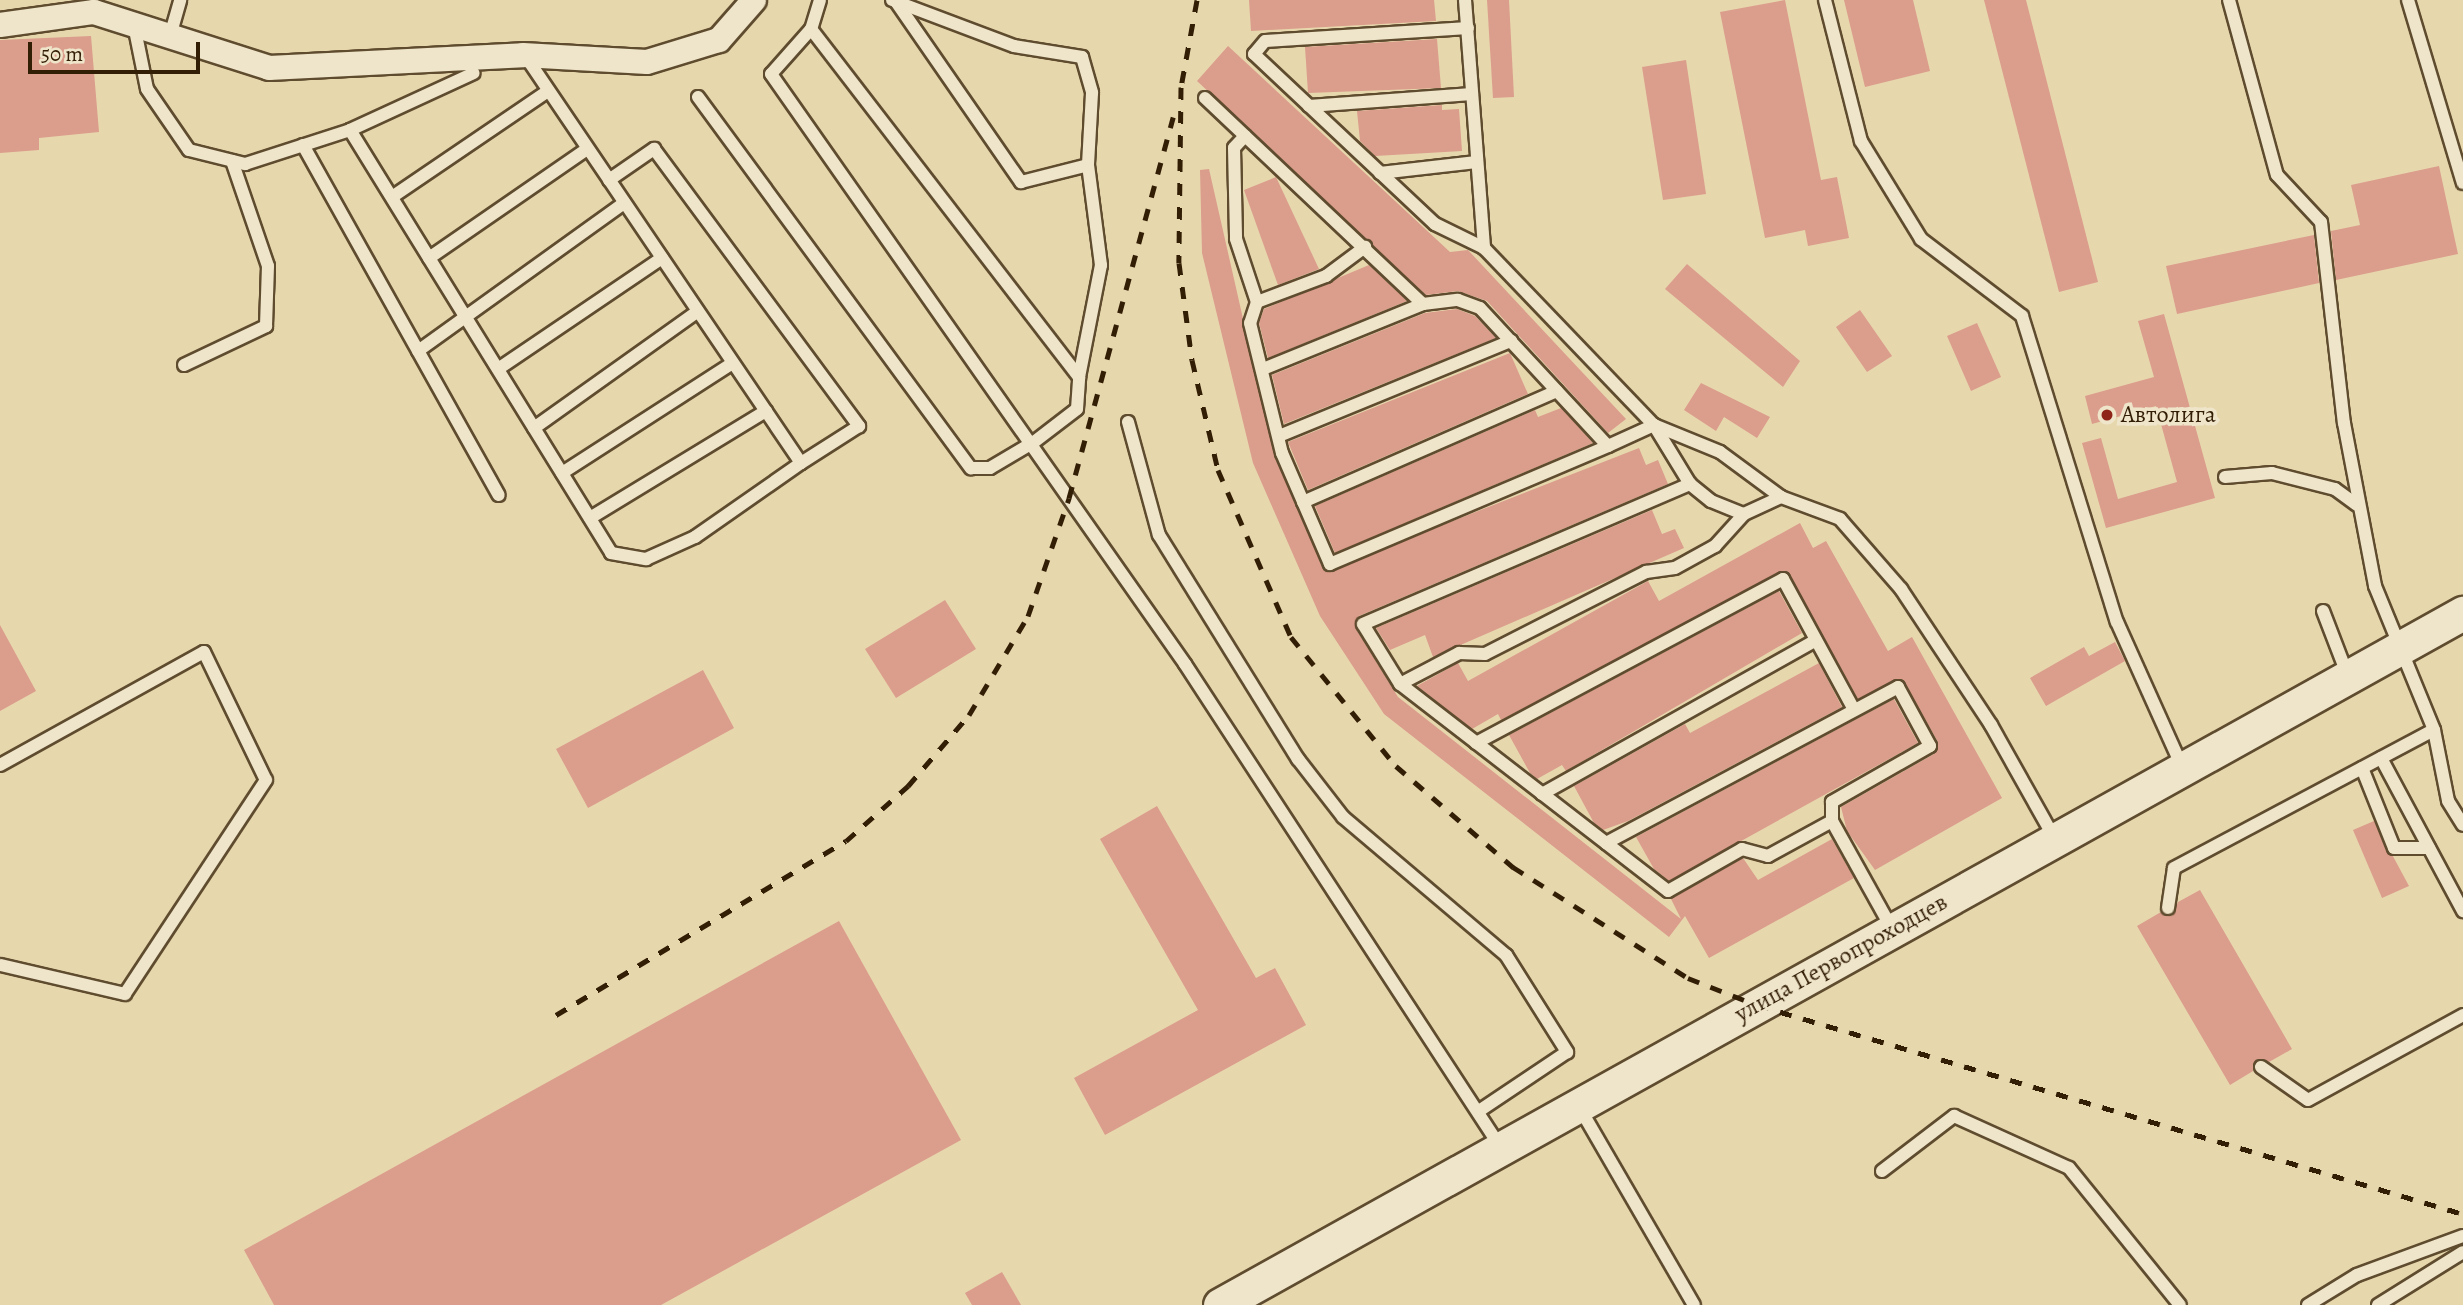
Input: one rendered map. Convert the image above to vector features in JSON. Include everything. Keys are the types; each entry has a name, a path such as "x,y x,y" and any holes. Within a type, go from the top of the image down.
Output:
{"street":[{"path":"0,25 94,12 269,68 523,55 647,62 693,52 719,40 754,0"},
{"name":"улица Первопроходцев","path":"1220,1305 2463,613"}],"lane":[{"path":"68,0 94,12"},
{"path":"170,36 180,0"},
{"path":"820,0 811,29 771,74 1034,443 1501,1148"},
{"path":"1465,0 1484,248"},
{"path":"1825,0 1861,141 1922,239 2022,316 2117,622 2183,769"},
{"path":"2229,0 2277,175 2321,222 2357,505 2375,586 2434,730 2448,801 2463,825"},
{"path":"2408,0 2463,183"},
{"path":"894,1 1021,182 1088,165"},
{"path":"698,97 971,468 990,468 1034,443 1077,409 1079,377 1101,265 1088,165 1092,93 1082,57 1014,46 894,1"},
{"path":"134,25 147,89 189,150 245,164 350,130 474,73"},
{"path":"1468,27 1265,41 1254,54 1435,224 1484,248 1654,425 1690,484 1744,514"},
{"path":"811,29 1079,377"},
{"path":"523,55 801,463"},
{"path":"392,197 548,91"},
{"path":"1309,106 1472,94"},
{"path":"1205,98 1423,304"},
{"path":"350,130 611,553 646,559 695,537 859,426 654,149 609,180"},
{"path":"1245,136 1234,148 1236,239 1257,302 1250,323 1279,436 1303,502 1330,564 1654,425 1720,452 1780,497 1840,519 1886,570 1991,725 2055,840"},
{"path":"303,145 499,495"},
{"path":"429,258 587,149"},
{"path":"184,365 266,326 268,266 232,161"},
{"path":"1380,173 1476,162"},
{"path":"418,351 467,320 624,202"},
{"path":"1257,302 1326,276 1365,247"},
{"path":"498,369 662,258"},
{"path":"1263,369 1423,304 1458,300 1480,308 1608,446"},
{"path":"534,428 698,311"},
{"path":"1279,436 1511,341"},
{"path":"562,473 733,363"},
{"path":"1303,502 1557,391"},
{"path":"590,518 766,411"},
{"path":"1128,422 1159,536 1298,759 1343,817 1434,900 1506,955 1567,1052 1479,1111"},
{"path":"2225,477 2272,473 2335,489 2357,505"},
{"path":"1690,484 1363,624 1400,684 1668,891 1742,849 1768,856 1832,821"},
{"path":"1400,684 1459,653 1485,654 1646,572 1675,568 1715,546 1744,514 1780,497"},
{"path":"1476,743 1783,579 1854,710"},
{"path":"2323,611 2348,677"},
{"path":"1542,794 1816,640"},
{"path":"0,765 204,653 266,780 125,994 0,965"},
{"path":"1605,843 1898,687 1930,746 1832,802 1832,821 1893,930"},
{"path":"2168,908 2174,868 2434,730"},
{"path":"2381,758 2463,911"},
{"path":"2362,768 2394,848 2429,848"},
{"path":"2261,1067 2308,1100 2463,1015"},
{"path":"1578,1105 1694,1305"},
{"path":"1882,1171 1954,1116 2069,1168 2180,1305"},
{"path":"2308,1305 2357,1275 2463,1236"},
{"path":"2378,1305 2394,1301 2463,1252"}],"building":[{"path":"1249,0 1434,0 1436,21 1251,31"},
{"path":"1487,0 1509,0 1514,97 1493,98"},
{"path":"1785,0 1821,180 1837,177 1849,238 1808,246 1805,230 1765,238 1720,12"},
{"path":"1844,0 1913,0 1930,71 1865,87"},
{"path":"1984,0 2026,0 2098,282 2059,292"},
{"path":"91,36 99,132 39,138 39,150 0,153 0,40"},
{"path":"1437,39 1441,88 1308,93 1305,47"},
{"path":"1228,46 1450,252 1468,250 1626,419 1608,433 1487,301 1458,291 1426,295 1197,81"},
{"path":"1686,60 1706,194 1663,200 1642,67"},
{"path":"1442,105 1442,110 1459,109 1462,151 1375,156 1360,141 1357,111"},
{"path":"2439,166 2458,254 2336,280 2331,231 2360,225 2351,185"},
{"path":"1209,169 1274,455 1325,571 1639,448 1646,465 1658,460 1668,484 1359,616 1356,629 1398,697 1681,919 1671,899 1743,858 1758,880 1832,839 1854,878 1709,958 1685,916 1669,937 1384,714 1320,616 1253,463 1202,253 1200,170"},
{"path":"1276,177 1319,269 1278,285 1244,190"},
{"path":"2314,235 2319,283 2177,314 2166,266"},
{"path":"1687,264 1800,361 1783,387 1665,289"},
{"path":"1369,265 1407,301 1268,358 1259,323 1264,309"},
{"path":"1457,309 1475,316 1496,338 1284,424 1272,375 1425,313"},
{"path":"1860,310 1892,356 1867,372 1836,327"},
{"name":"Автолига","path":"2164,314 2215,498 2106,528 2082,443 2101,438 2118,499 2177,482 2156,406 2092,424 2085,396 2154,377 2138,321"},
{"path":"1977,323 2001,377 1971,391 1947,336"},
{"path":"1510,353 1528,394 1308,490 1288,442"},
{"path":"1701,383 1770,417 1757,438 1724,417 1716,431 1684,410"},
{"path":"1561,408 1593,443 1335,553 1315,506 1535,410 1538,417"},
{"path":"1652,510 1662,534 1675,529 1684,548 1433,657 1425,635 1390,650 1376,628"},
{"path":"1800,523 1813,548 1826,541 1888,651 1912,637 2002,798 1875,870 1847,831 1841,807 1934,754 1938,742 1902,679 1858,699 1787,571 1501,720 1498,714 1472,729 1417,686 1458,663 1468,681 1648,581 1659,601"},
{"path":"1779,591 1802,633 1566,771 1562,765 1537,779 1530,773 1509,735"},
{"path":"945,600 976,649 896,698 865,649"},
{"path":"0,625 36,691 0,711"},
{"path":"2115,642 2125,661 2046,706 2030,678 2084,647 2089,656"},
{"path":"1819,663 1842,707 1628,821 1603,830 1594,823 1574,786 1685,724 1690,733"},
{"path":"703,670 734,728 588,808 556,749"},
{"path":"1894,699 1918,743 1669,881 1654,869 1636,837"},
{"path":"1157,806 1256,978 1275,968 1306,1025 1105,1135 1074,1078 1198,1010 1100,839"},
{"path":"2374,821 2409,886 2382,898 2353,830"},
{"path":"2200,890 2292,1049 2269,1062 2257,1059 2253,1071 2230,1085 2137,926 2161,912 2172,916 2178,902"},
{"path":"839,921 961,1140 661,1305 274,1305 244,1250"},
{"path":"1002,1272 1021,1305 972,1305 965,1293"}],"railway":[{"path":"1197,0 1181,87 1179,263 1192,360 1218,470 1291,637 1396,766 1513,867 1688,978 1757,1005 2463,1214"},
{"path":"556,1015 846,841 908,786 969,715 1028,616 1069,498 1173,117"}],"place":[{"name":"Автолига","path":"2107,415"}]}
